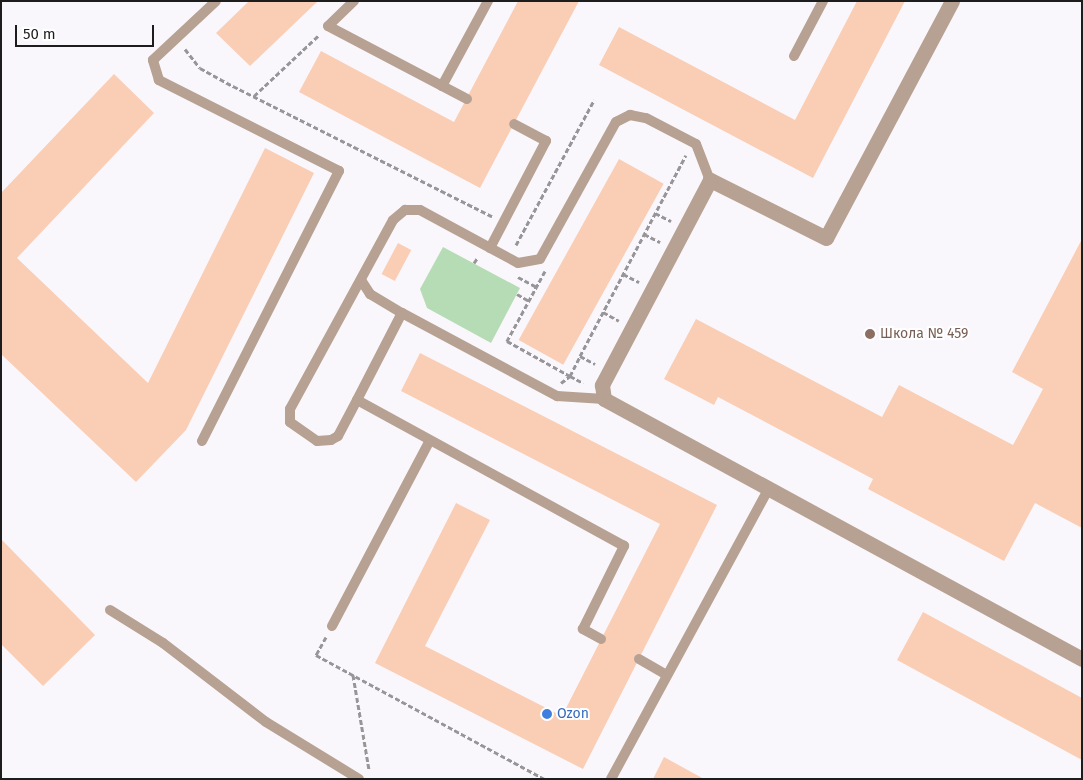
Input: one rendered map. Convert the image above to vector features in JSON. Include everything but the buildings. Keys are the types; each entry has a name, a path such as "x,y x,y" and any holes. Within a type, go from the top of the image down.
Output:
{"street":[{"path":"952,1 826,238 710,180 602,385 604,399 1081,656"}],"lane":[{"path":"202,441 339,172 159,80 153,60 216,1"},
{"path":"354,1 328,26 467,99"},
{"path":"442,86 488,1"},
{"path":"794,56 823,1"},
{"path":"402,313 338,436 331,440 318,441 290,422 290,410 393,220 405,210 420,210 518,263 540,259 616,122 630,115 646,118 696,144 710,180"},
{"path":"490,248 546,142 514,124"},
{"path":"361,280 370,294 402,313 557,396 604,399"},
{"path":"357,400 430,442 624,546 583,629 601,639"},
{"path":"332,626 430,442"},
{"path":"611,779 769,488"},
{"path":"110,610 164,642 266,722 359,779"},
{"path":"638,660 667,675"}],"path":[{"path":"254,96 328,26"},
{"path":"176,39 200,68 503,222"},
{"path":"516,245 594,100"},
{"path":"552,379 560,384 570,376 686,154 683,147"},
{"path":"655,213 674,222"},
{"path":"644,234 663,243"},
{"path":"470,251 487,260"},
{"path":"474,264 479,256"},
{"path":"549,264 507,341 570,376"},
{"path":"512,274 537,287"},
{"path":"623,274 642,283"},
{"path":"517,294 529,301"},
{"path":"603,312 622,322"},
{"path":"580,356 609,371"},
{"path":"332,626 316,655 544,779"},
{"path":"353,675 371,779"}],"green space":[{"path":"443,247 520,288 491,343 427,308 420,289"}],"place":[{"name":"Школа № 459","path":"870,334"},
{"name":"Ozon","path":"547,714"}]}
